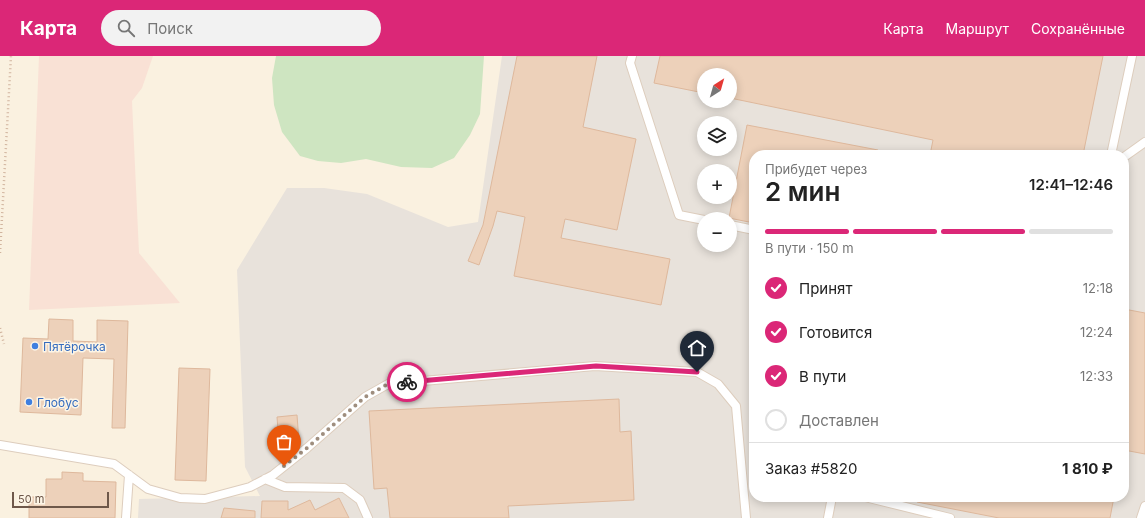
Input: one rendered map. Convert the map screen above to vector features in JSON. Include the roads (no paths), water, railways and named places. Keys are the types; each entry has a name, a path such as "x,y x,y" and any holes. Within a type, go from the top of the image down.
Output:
{"lane":[{"path":"632,56 630,64 679,215 697,219"},
{"path":"1112,150 1132,56"},
{"path":"1129,153 1145,142"},
{"path":"737,226 749,229"},
{"path":"0,445 114,464 148,488 180,498 205,499 250,488 273,475 307,448 365,397 388,384 596,366 697,372 718,384 736,406 746,518"},
{"path":"126,518 129,475"},
{"path":"264,479 285,487 344,488 360,500 368,518"},
{"path":"828,518 831,502"},
{"path":"885,502 950,518"},
{"path":"1142,518 1145,506"}],"place":[{"name":"Пятёрочка","path":"35,346"},
{"name":"Глобус","path":"29,402"}]}
